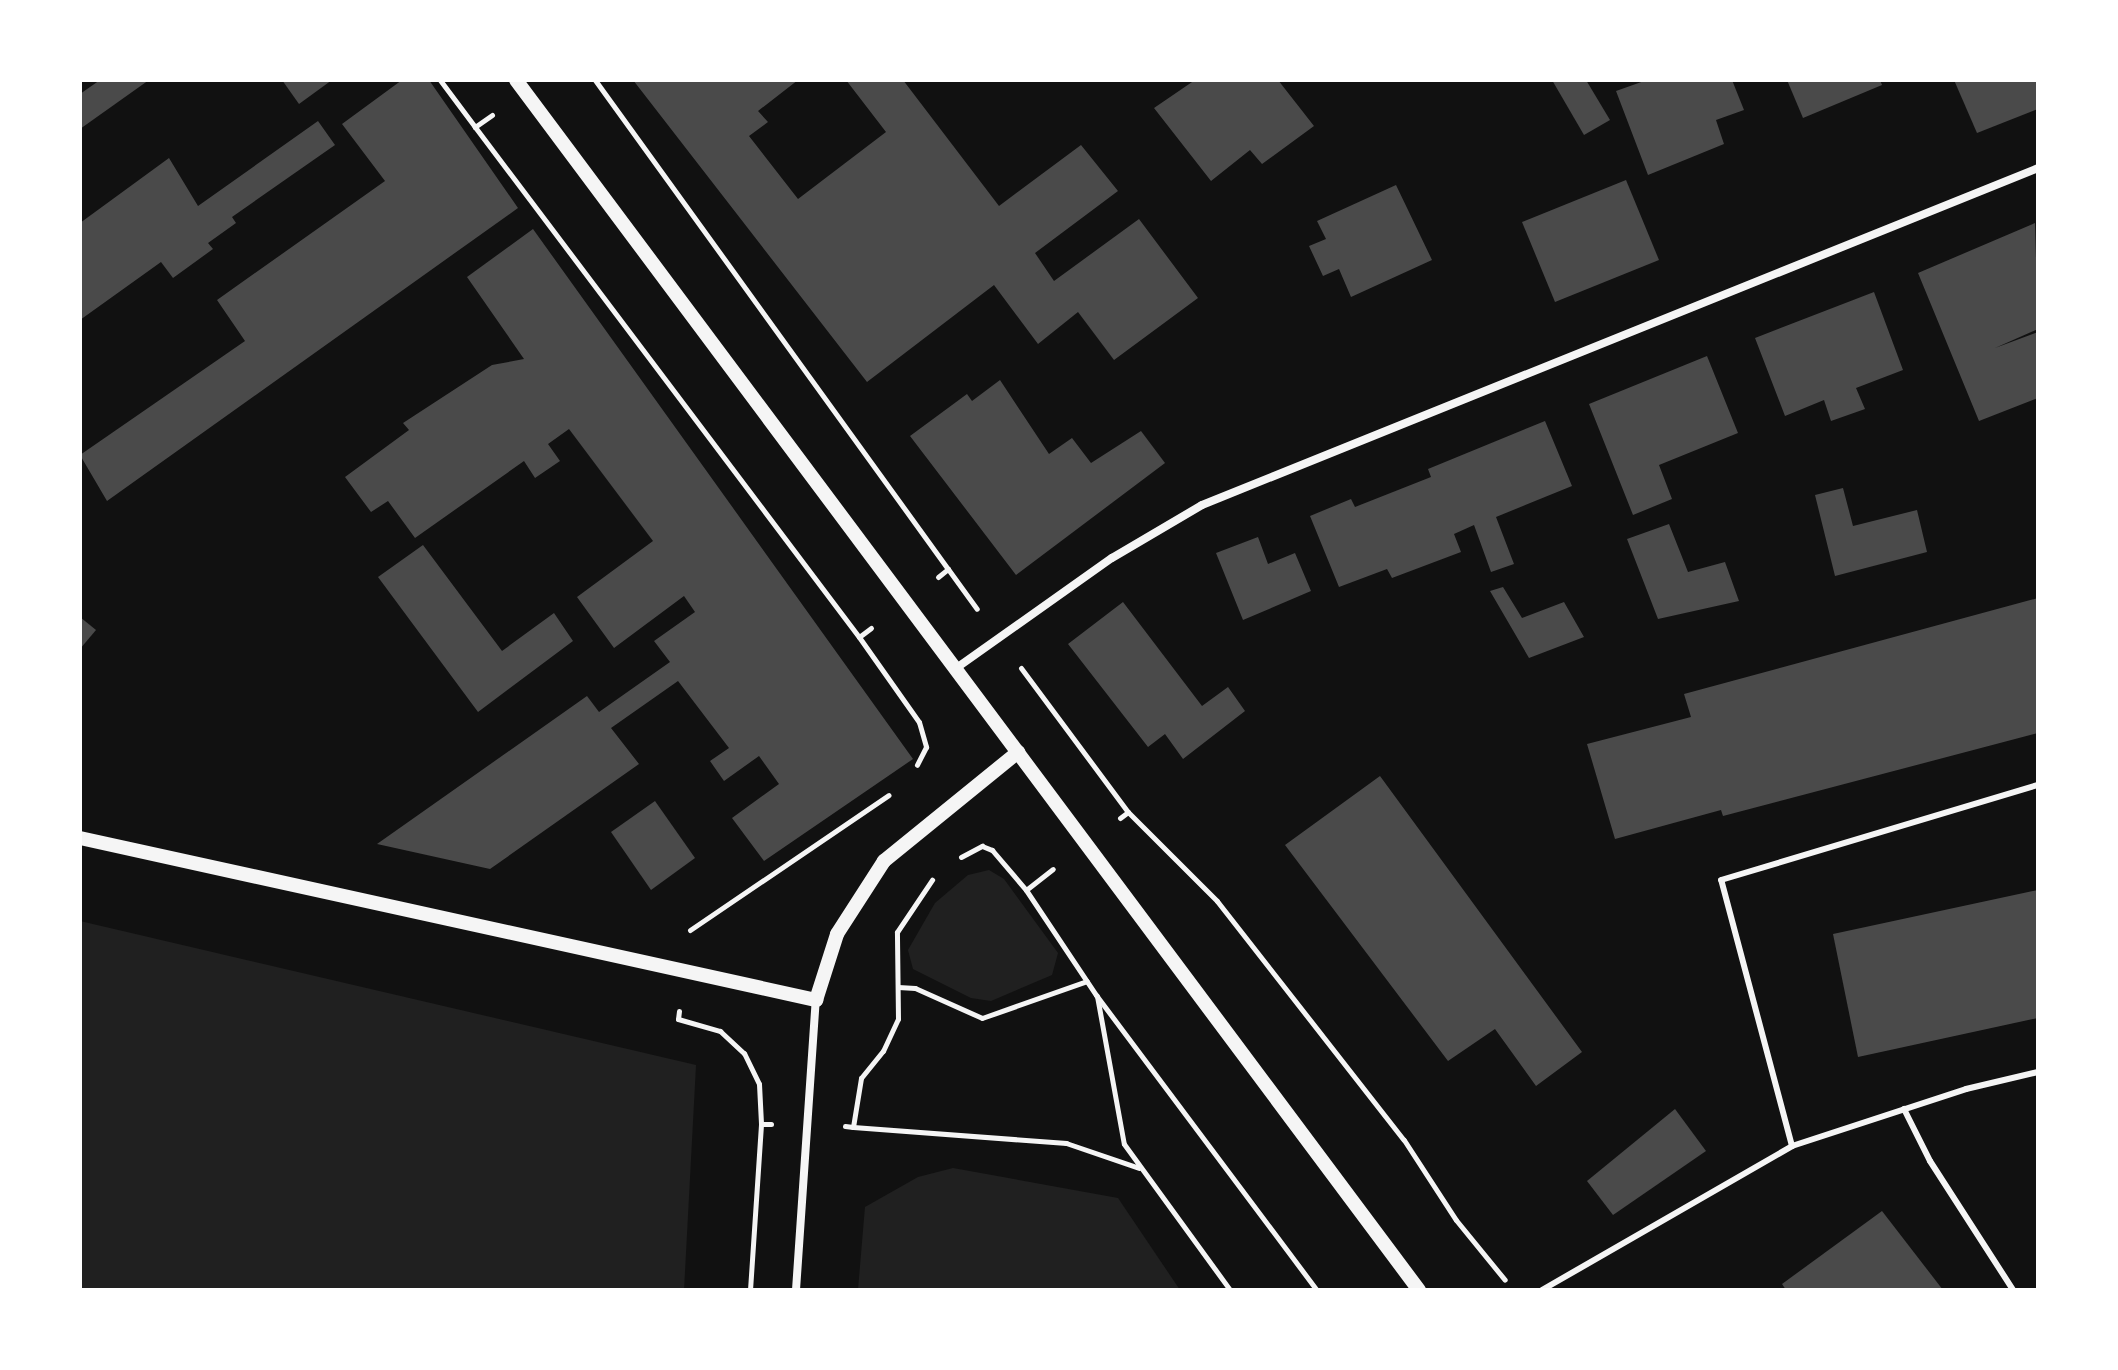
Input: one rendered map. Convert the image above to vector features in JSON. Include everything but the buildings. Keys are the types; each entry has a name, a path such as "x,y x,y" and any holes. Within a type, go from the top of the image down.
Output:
{"street":[{"path":"520,85 1419,1290"},
{"path":"955,669 1153,531 1245,485 2038,168"},
{"path":"796,1290 816,1000 837,934 884,861 1018,752"},
{"path":"80,838 816,1000"}],"lane":[{"path":"1792,1146 1721,880 2038,785"},
{"path":"1542,1290 1792,1146 1904,1109 2038,1072"},
{"path":"1904,1109 1930,1161 2013,1290"}],"path":[{"path":"440,80 859,637 919,722 926,747 917,765"},
{"path":"595,80 998,638 1128,812 1217,901 1404,1140 1456,1220 1513,1290"},
{"path":"475,127 520,85"},
{"path":"933,580 948,569"},
{"path":"859,637 879,622"},
{"path":"1116,822 1128,812"},
{"path":"958,859 982,846 992,850 1026,890 1096,995 1317,1290"},
{"path":"1026,890 1054,869"},
{"path":"853,1127 861,1078 883,1051 898,1019 897,932 936,876"},
{"path":"898,987 915,988 982,1018 1087,981"},
{"path":"1096,995 1124,1144 1230,1290"},
{"path":"807,1124 1066,1143 1141,1169"}],"shaded area":[{"path":"989,870 1004,879 1058,953 1052,975 991,1001 971,998 913,969 908,950 935,903 968,875"},
{"path":"80,921 696,1065 684,1290 80,1290"},
{"path":"953,1168 1118,1198 1180,1290 858,1290 865,1207 918,1177"}]}
